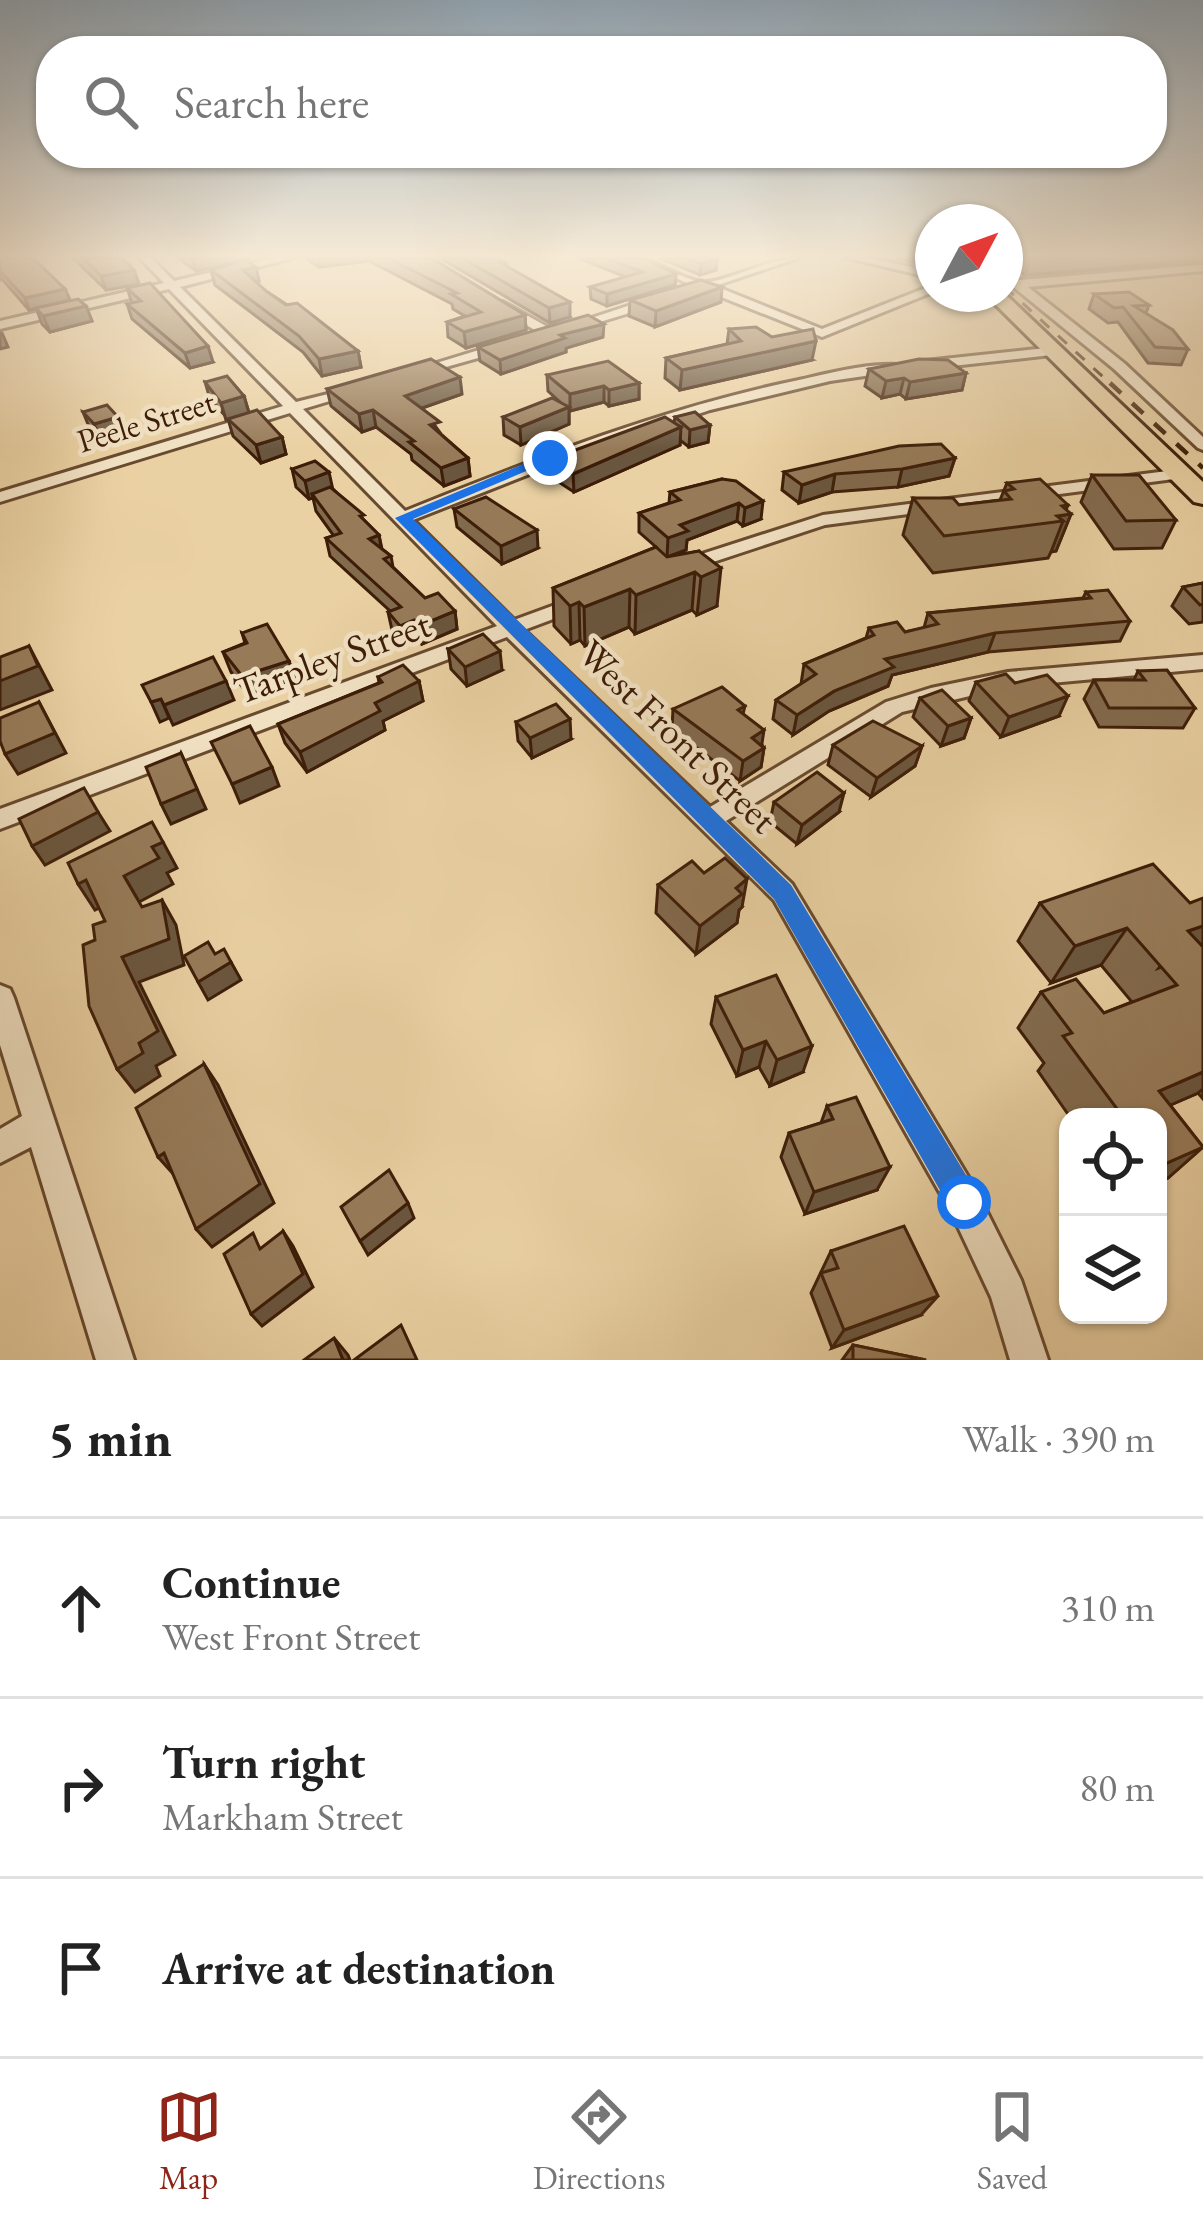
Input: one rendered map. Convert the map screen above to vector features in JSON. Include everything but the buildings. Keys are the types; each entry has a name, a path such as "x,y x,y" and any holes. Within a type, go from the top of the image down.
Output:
{"highway":[{"path":"1023,321 1203,496"}],"street":[{"name":"West Front Street","path":"207,321 511,629 783,892 840,982 964,1202 1008,1292 1029,1360"},
{"path":"529,321 548,333"},
{"path":"532,338 587,321"},
{"path":"794,321 822,333 850,321"},
{"path":"1062,321 1203,445"},
{"path":"388,380 516,343"},
{"path":"403,518 647,422 848,373 1055,351"},
{"name":"Peele Street","path":"0,497 367,386"},
{"path":"672,569 823,520 1183,474"},
{"name":"Tarpley Street","path":"0,819 595,596"},
{"path":"710,819 894,707 920,698 984,681 1203,662"},
{"path":"0,998 115,1360"},
{"path":"0,1147 42,1123"}],"railway":[{"path":"1043,321 1113,386"},
{"path":"1110,383 1203,468"}],"route":[{"path":"550,458 403,518 783,892 840,982 964,1202"}]}
